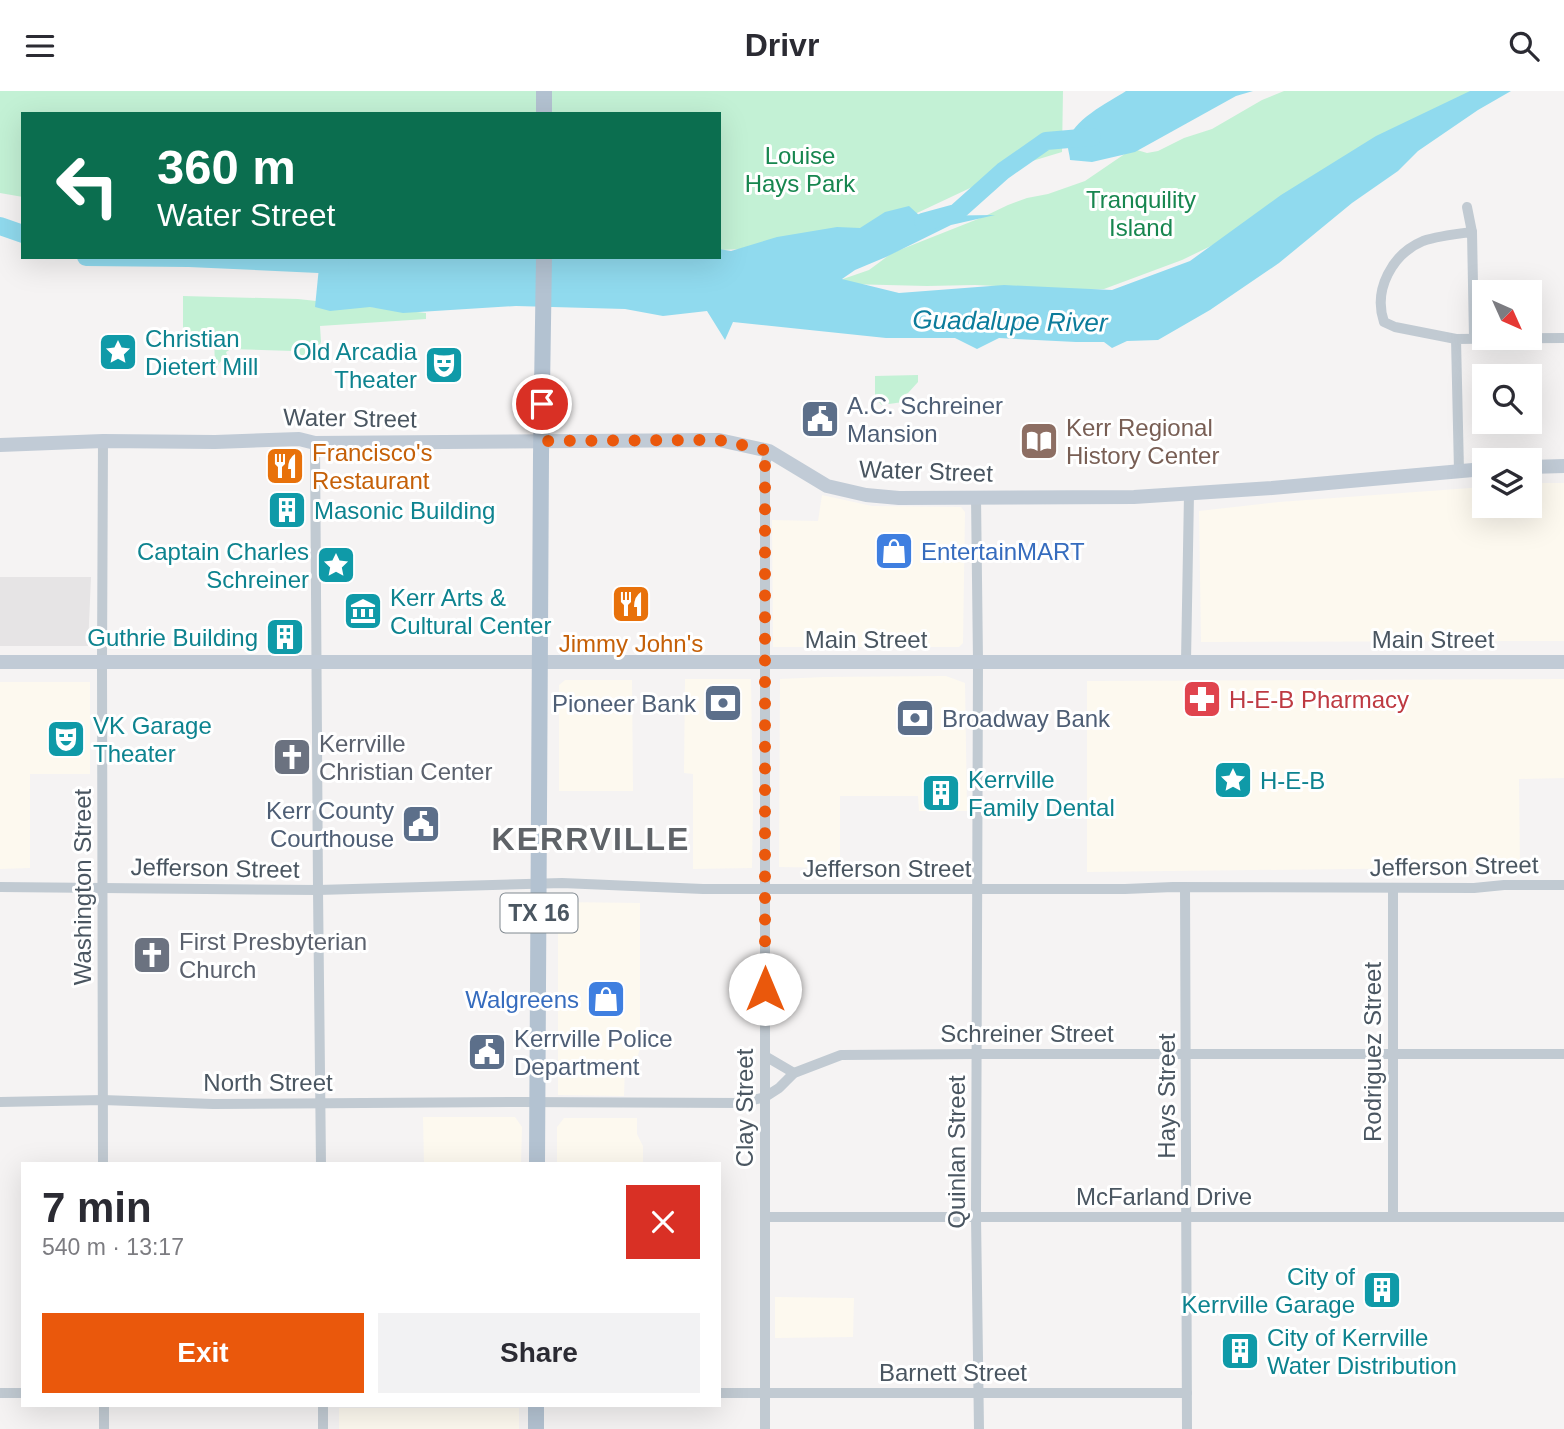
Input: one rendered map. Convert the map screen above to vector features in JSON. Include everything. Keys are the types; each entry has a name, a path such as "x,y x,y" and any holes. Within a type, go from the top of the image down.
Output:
{"main road":[{"path":"544,91 544,112"},
{"name":"TX 16","path":"537,1162 544,259"},
{"name":"Water Street","path":"0,445 299,439 315,443 719,440 769,451 827,486 881,497 1123,497 1189,494 1472,470"},
{"path":"1542,467 1564,466"},
{"name":"Main Street","path":"0,662 1564,662"},
{"path":"536,1407 536,1429"}],"street":[{"path":"1467,207 1472,232 1473,280"},
{"path":"1472,232 1427,240 1409,249 1389,270 1382,289 1384,323 1456,339 1472,338"},
{"path":"1542,338 1564,338"},
{"path":"1456,339 1459,471"},
{"name":"Washington Street","path":"103,442 103,1162"},
{"path":"315,443 321,1162"},
{"name":"Clay Street","path":"765,1429 764,661 765,464 769,451"},
{"path":"1186,661 1189,494"},
{"name":"Quinlan Street","path":"976,497 976,1217 979,1429"},
{"name":"Jefferson Street","path":"0,887 318,890 539,884 703,889 1474,888 1564,885"},
{"name":"Hays Street","path":"1185,888 1188,1429"},
{"name":"Rodriguez Street","path":"1392,888 1394,1217"},
{"name":"Schreiner Street","path":"537,1102 741,1103 765,1097 794,1073 841,1055 1564,1054"},
{"path":"765,1056 794,1073"},
{"name":"North Street","path":"0,1102 537,1102"},
{"name":"McFarland Drive","path":"765,1217 1564,1217"},
{"path":"0,1392 21,1392"},
{"name":"Barnett Street","path":"721,1393 1187,1393"},
{"path":"104,1407 104,1429"},
{"path":"323,1407 323,1429"}],"shaded area":[{"path":"1542,483 1564,483 1564,641 1201,642 1199,511 1279,502 1472,488 1472,518 1542,518"},
{"path":"822,495 872,506 961,507 965,512 963,643 959,647 773,647 772,520 818,521"},
{"path":"0,577 91,577 88,646 0,646"},
{"path":"946,676 965,683 967,811 919,811 918,796 840,796 840,868 779,867 780,679"},
{"path":"685,679 751,679 752,868 693,869 693,774 684,773"},
{"path":"1564,679 1564,778 1519,779 1520,867 1087,872 1087,681"},
{"path":"565,680 632,680 633,791 559,791 559,685"},
{"path":"0,682 90,682 90,774 30,774 30,868 0,869"},
{"path":"558,902 640,903 640,1049 634,1067 625,1067 624,1096 558,1095"},
{"path":"423,1117 515,1117 522,1127 521,1162 424,1162"},
{"path":"564,1118 637,1118 637,1134 643,1146 643,1162 557,1162 557,1127"},
{"path":"775,1297 854,1298 853,1337 775,1338"},
{"path":"339,1408 519,1408 519,1429 339,1429"}],"green space":[{"name":"Louise Hays Park","path":"0,91 1063,91 1062,152 1019,165 849,245 721,250 721,112 21,112 21,197 0,193"},
{"name":"Tranquility Island","path":"1284,91 1475,91 1213,245 1182,260 1104,289 846,284 843,279 869,270 892,253 1008,205 1085,181 1129,151 1158,151 1184,138 1212,129 1262,100"},
{"path":"183,296 298,299 426,313 426,319 320,326 321,342 315,356 296,357 293,351 231,349 226,352 228,358 220,362 215,370 214,333 183,331"},
{"path":"918,375 918,382 903,395 903,402 889,404 886,401 882,405 875,398 875,376"}],"water":[{"path":"1126,91 1253,91 1236,96 1135,152 1092,162 1070,160 1068,143 1076,127 1091,113"},
{"path":"1470,91 1511,91 1418,151 1398,171 1352,203 1279,263 1210,310 1158,340 1127,341 1112,348 1104,342 999,338 977,349 955,338 886,338 733,322 725,340 707,311 663,316 625,309 516,306 403,313 370,307 330,311 315,307 320,259 721,259 721,249 731,251 777,237 837,227 860,228 885,212 909,206 920,216 995,215 951,225 855,270 842,279 899,293 1004,285 1112,290 1190,261 1281,195 1376,136"}],"waterway":[{"name":"Guadalupe River","path":"923,222 956,213 1003,171 1046,141 1092,137"},
{"name":"Guadalupe River","path":"0,226 21,233"},
{"name":"Guadalupe River","path":"211,259 340,265"}],"place":[{"name":"Christian Dietert Mill","path":"118,352"},
{"name":"Old Arcadia Theater","path":"444,365"},
{"name":"A.C. Schreiner Mansion","path":"820,419"},
{"name":"Kerr Regional History Center","path":"1039,441"},
{"name":"Francisco's Restaurant","path":"285,466"},
{"name":"Masonic Building","path":"287,510"},
{"name":"EntertainMART","path":"894,551"},
{"name":"Captain Charles Schreiner","path":"336,565"},
{"name":"Jimmy John's","path":"631,604"},
{"name":"Kerr Arts & Cultural Center","path":"363,611"},
{"name":"Guthrie Building","path":"285,637"},
{"name":"H-E-B Pharmacy","path":"1202,699"},
{"name":"Pioneer Bank","path":"723,703"},
{"name":"Broadway Bank","path":"915,718"},
{"name":"VK Garage Theater","path":"66,739"},
{"name":"Kerrville Christian Center","path":"292,757"},
{"name":"H-E-B","path":"1233,780"},
{"name":"Kerrville Family Dental","path":"941,793"},
{"name":"Kerr County Courthouse","path":"421,824"},
{"name":"First Presbyterian Church","path":"152,955"},
{"name":"Walgreens","path":"606,999"},
{"name":"Kerrville Police Department","path":"487,1052"},
{"name":"City of Kerrville Garage","path":"1382,1290"},
{"name":"City of Kerrville Water Distribution","path":"1240,1351"}],"district":[{"name":"KERRVILLE","path":"591,839"}],"route":[{"path":"542,404 542,441 719,440 769,451 765,464 765,989"}]}
